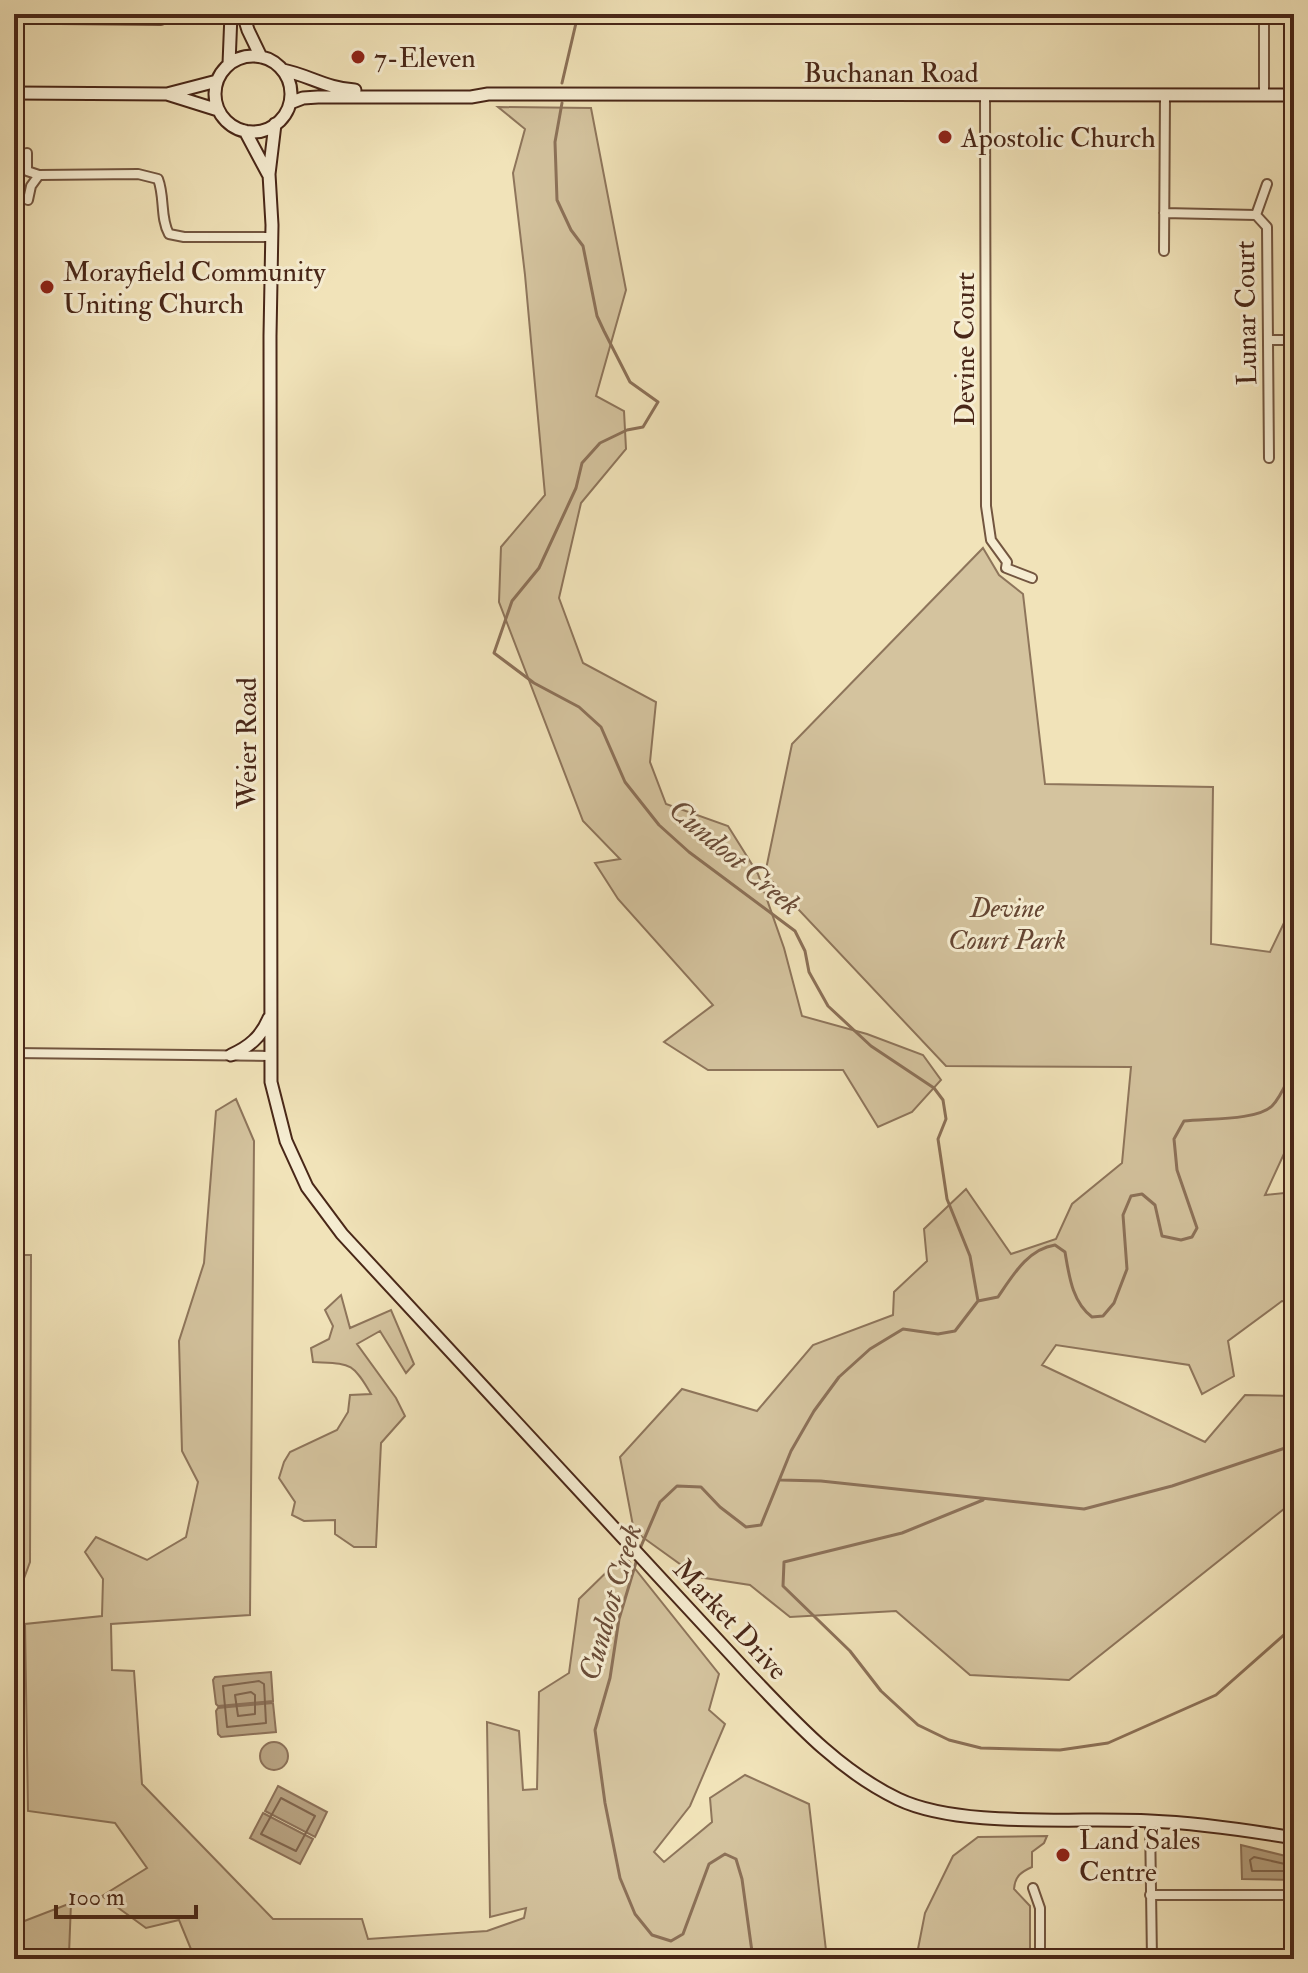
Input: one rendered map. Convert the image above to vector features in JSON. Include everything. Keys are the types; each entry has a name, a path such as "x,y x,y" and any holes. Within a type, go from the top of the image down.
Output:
{"street":[{"path":"43,14 54,19 161,20"},
{"path":"229,64 231,14"},
{"path":"243,14 261,57"},
{"path":"1264,14 1264,95"},
{"path":"167,94 218,110 234,127 256,132 275,124 285,115 290,103 289,80 273,62 261,57 239,58 229,64 217,81 218,110"},
{"name":"Buchanan Road","path":"283,70 343,89 488,94 1294,95"},
{"path":"14,93 167,94 217,81"},
{"name":"Buchanan Road","path":"290,103 311,97 471,97 488,94"},
{"name":"Devine Court","path":"985,96 986,506 991,540 1007,562 1006,568 1032,578"},
{"path":"1164,251 1165,96"},
{"name":"Weier Road","path":"271,1056 272,237 269,174 275,124"},
{"name":"Weier Road","path":"245,131 269,174"},
{"path":"27,153 27,171 39,175 138,174 158,179 164,193 164,225 169,234 184,237 272,237"},
{"path":"28,200 31,186 39,175"},
{"path":"1256,215 1267,184"},
{"name":"Lunar Court","path":"1164,213 1256,215 1267,227 1269,458"},
{"path":"1268,340 1294,340"},
{"path":"231,1055 256,1040 270,1016"},
{"path":"14,1053 271,1056"},
{"name":"Market Drive","path":"271,1056 271,1082 286,1141 307,1187 342,1234 750,1675 813,1741 860,1778 901,1800 951,1814 1150,1821 1228,1827 1294,1838"},
{"path":"1150,1821 1152,1959"},
{"path":"1033,1888 1040,1908 1040,1959"},
{"path":"1150,1895 1294,1895"}],"green space":[{"path":"498,107 591,108 626,290 596,396 624,411 626,449 581,503 559,598 583,663 656,702 650,762 666,804 728,826 758,874 784,948 802,1016 867,1034 923,1055 941,1080 912,1112 878,1127 843,1070 708,1070 664,1042 713,1005 618,899 595,863 620,859 583,821 499,602 501,547 545,495 513,173 525,129"},
{"name":"Devine Court Park","path":"983,548 999,575 1023,594 1045,784 1213,787 1211,944 1270,952 1294,902 1294,1132 1265,1195 1294,1192 1294,1304 1282,1301 1228,1341 1234,1376 1202,1394 1189,1365 1056,1345 1042,1365 1205,1442 1245,1395 1294,1396 1294,1501 1069,1680 970,1675 896,1611 790,1617 750,1585 698,1577 634,1531 620,1457 682,1389 757,1411 813,1345 893,1315 894,1292 927,1261 924,1229 966,1189 1011,1254 1056,1239 1072,1204 1122,1163 1131,1067 946,1066 765,874 792,744"},
{"path":"236,1099 254,1141 250,1615 111,1624 112,1670 134,1671 142,1784 273,1919 362,1919 368,1939 487,1931 524,1918 526,1908 490,1917 487,1722 519,1731 523,1790 537,1789 539,1692 569,1673 579,1599 624,1555 719,1674 709,1710 725,1724 690,1806 654,1852 664,1862 712,1822 710,1798 745,1775 809,1804 827,1959 195,1959 179,1920 146,1928 102,1896 147,1868 115,1823 28,1811 25,1624 102,1616 103,1579 85,1552 96,1537 147,1560 186,1537 198,1482 182,1451 179,1341 204,1263 216,1111"},
{"path":"14,1255 31,1255 30,1562 16,1600 19,1812 14,1814"},
{"path":"341,1295 350,1328 391,1310 414,1364 406,1373 380,1331 357,1344 396,1398 405,1416 381,1443 376,1547 354,1547 335,1534 335,1520 304,1521 292,1515 295,1502 279,1478 290,1452 337,1430 348,1412 350,1395 371,1394 349,1366 313,1362 311,1348 329,1339 333,1326 325,1310"},
{"path":"1047,1836 1044,1843 1032,1852 1032,1867 1019,1875 1014,1889 1030,1906 1030,1959 916,1959 925,1913 953,1856 978,1837"},
{"path":"71,1903 71,1959 14,1959 14,1925"}],"water":[{"path":"271,1672 273,1701 216,1704 215,1677"},
{"path":"273,1703 276,1732 221,1737 218,1734 218,1708"},
{"path":"274,1742 284,1746 288,1756 284,1766 274,1770 264,1766 260,1756 264,1746"},
{"path":"278,1786 327,1812 315,1837 265,1811"},
{"path":"263,1813 313,1839 300,1864 250,1838"},
{"path":"1241,1845 1294,1858 1294,1880 1242,1879"}],"waterway":[{"name":"Cundoot Creek","path":"562,83 576,23 582,14"},
{"name":"Cundoot Creek","path":"562,103 555,142 557,200 571,230 583,246 597,316 604,331 630,382 658,402 643,427 627,430 600,443 582,463 576,488 539,568 512,601 494,653 534,683 579,707 601,727 625,782 659,825 689,852 795,931 805,951 809,972 828,1006 871,1046 934,1088 943,1100 946,1119 938,1139 947,1199 970,1256 978,1301 955,1331 938,1334 903,1329 870,1349 839,1377 814,1411 791,1451 761,1525 746,1527 701,1487 677,1486 660,1502 639,1551"},
{"path":"978,1301 998,1297 1029,1257 1055,1245 1065,1252 1072,1288 1080,1304 1092,1317 1103,1316 1114,1303 1127,1269 1123,1215 1131,1196 1142,1194 1155,1205 1162,1236 1181,1240 1192,1237 1197,1228 1177,1170 1174,1139 1184,1121 1243,1117 1265,1111 1279,1098 1294,1067"},
{"path":"781,1480 821,1481 1084,1509 1172,1486 1294,1445"},
{"path":"983,1500 902,1533 784,1562 783,1586 850,1651 881,1691 918,1725 949,1740 981,1748 1060,1750 1108,1743 1216,1695 1294,1626"},
{"name":"Cundoot Creek","path":"637,1559 619,1619 610,1678 595,1730 620,1878 635,1914 652,1935 671,1941 683,1934 709,1864 725,1854 736,1859 742,1879 753,1959"}],"place":[{"name":"7-Eleven","path":"358,57"},
{"name":"Apostolic Church","path":"945,137"},
{"name":"Morayfield Community Uniting Church","path":"47,287"},
{"name":"Land Sales Centre","path":"1063,1855"}]}
